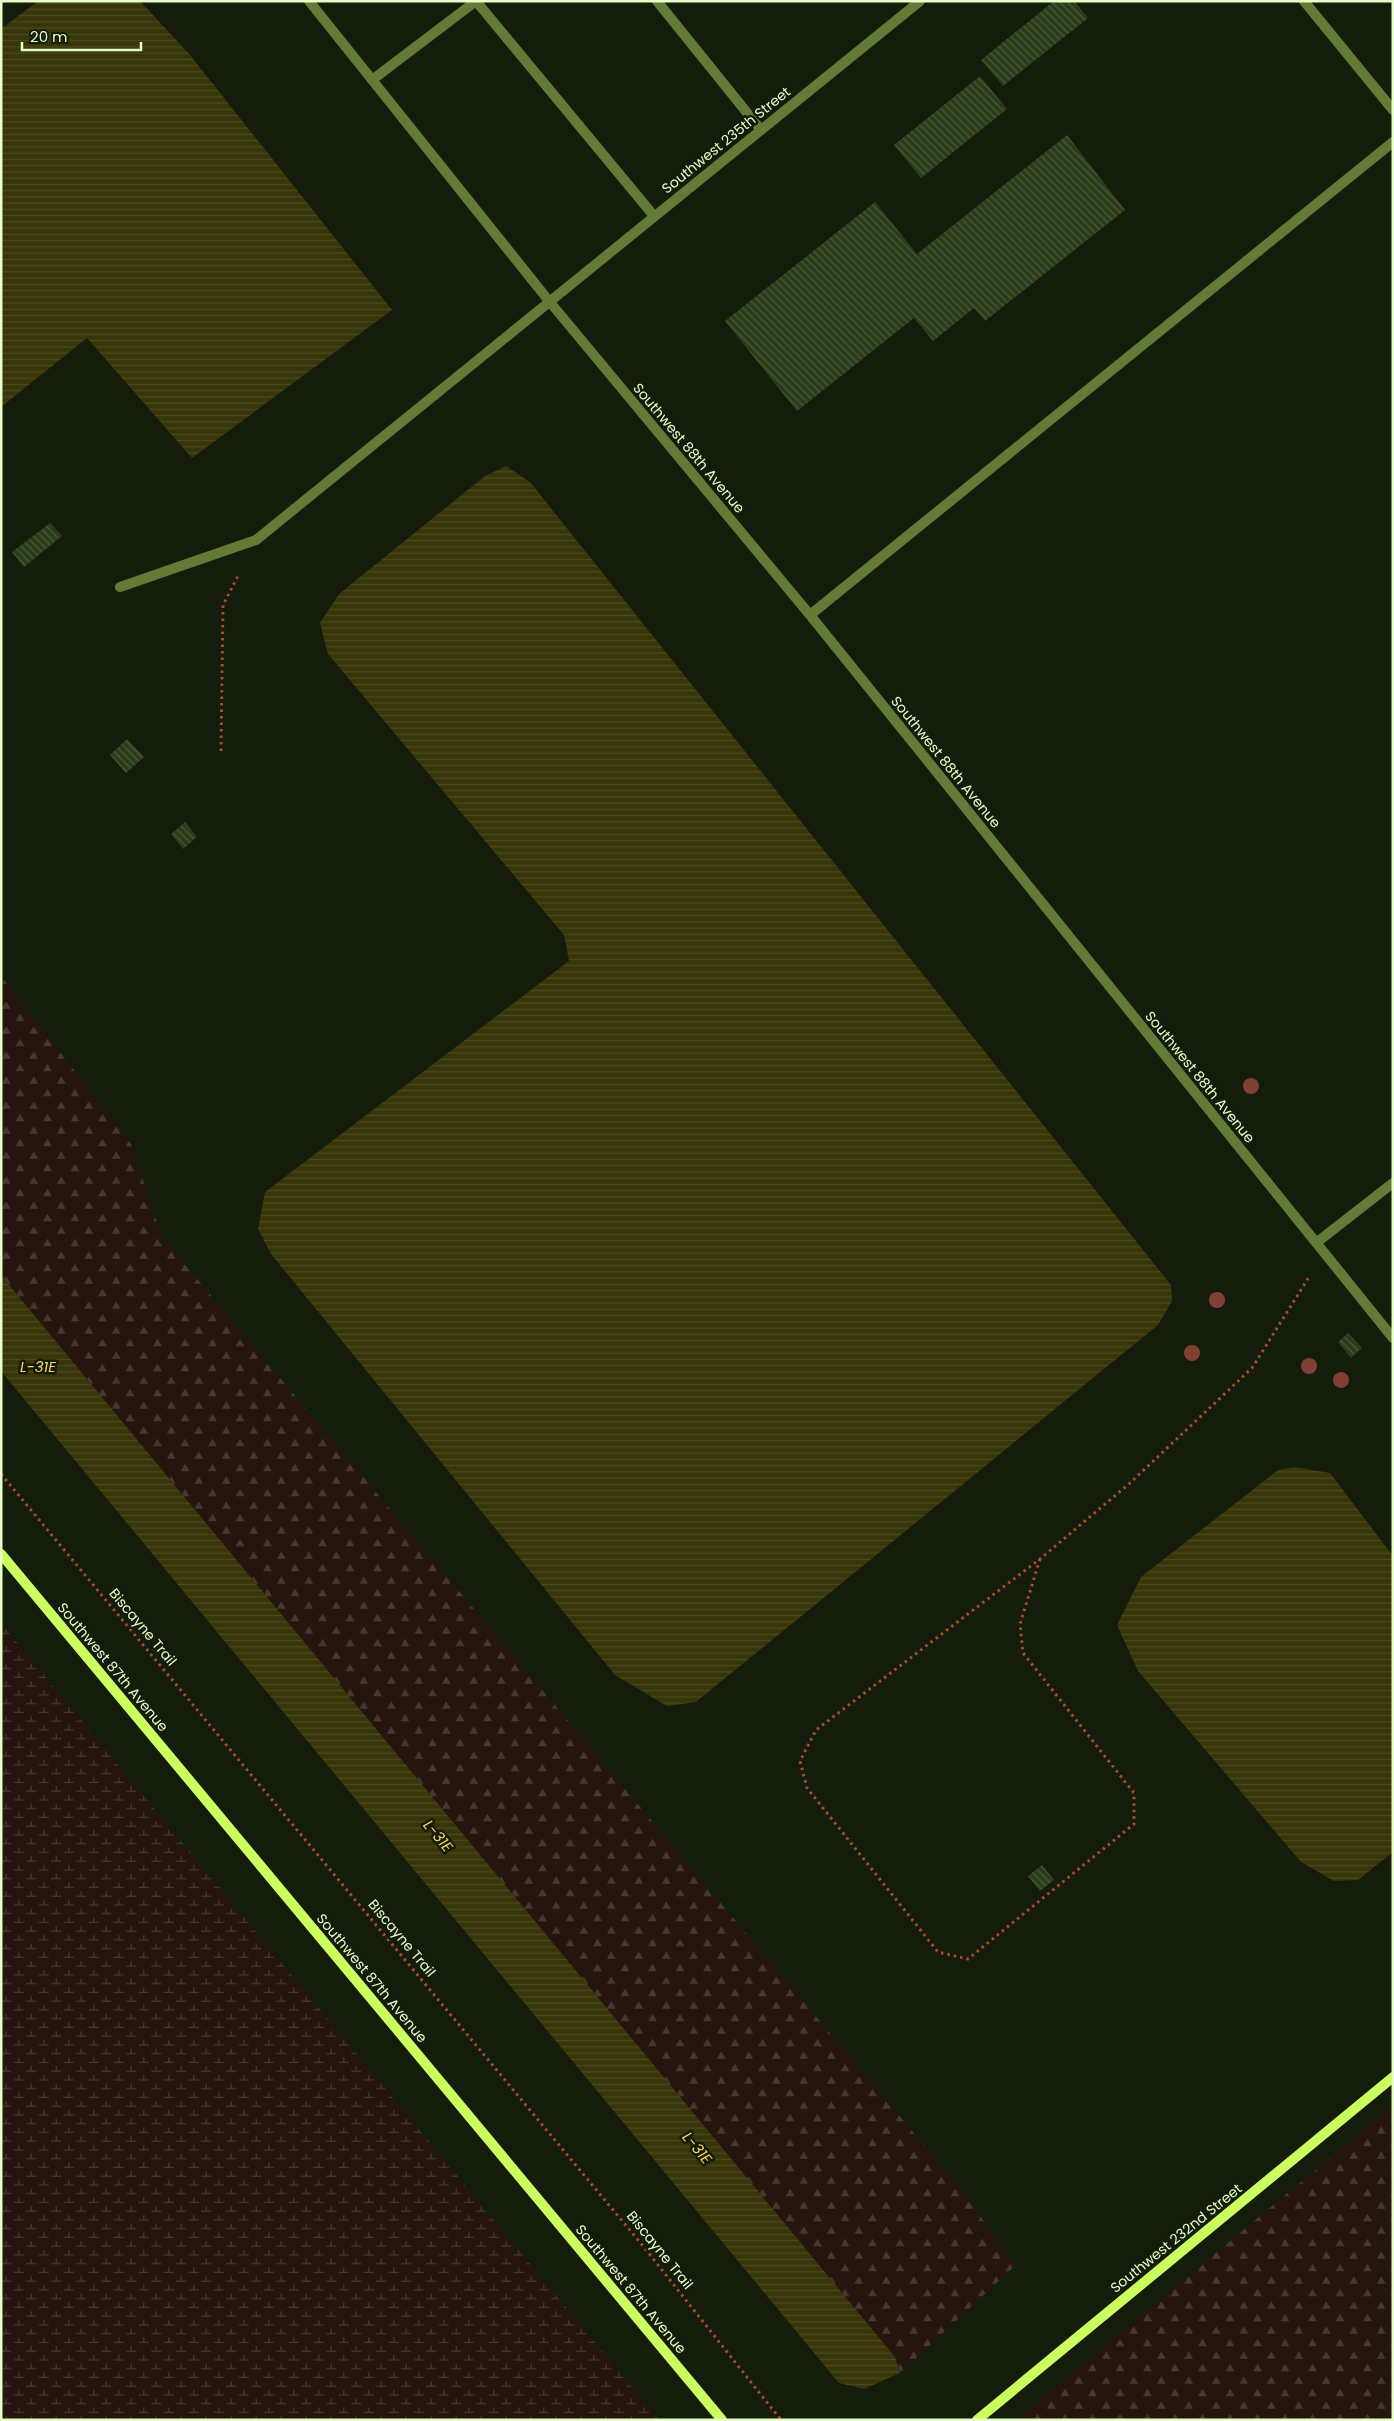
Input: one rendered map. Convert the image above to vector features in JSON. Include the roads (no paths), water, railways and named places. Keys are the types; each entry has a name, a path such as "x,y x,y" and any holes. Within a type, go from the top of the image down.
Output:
{"street":[{"name":"Southwest 87th Avenue","path":"1,1554 722,2420"},
{"name":"Southwest 232nd Street","path":"977,2420 1393,2077"}],"lane":[{"name":"Southwest 88th Avenue","path":"309,1 550,301 810,615 1393,1338"},
{"path":"372,80 476,1 654,216"},
{"path":"656,1 761,130"},
{"name":"Southwest 235th Street","path":"120,587 256,540 920,1"},
{"path":"1304,1 1393,110"},
{"path":"810,615 1393,142"},
{"path":"1316,1243 1393,1184"}],"water":[{"path":"38,1 140,1 190,55 392,310 192,458 87,338 1,407 1,29"},
{"path":"506,466 530,482 1171,1285 1172,1301 1158,1325 696,1702 667,1706 615,1675 271,1254 258,1229 265,1192 569,961 564,935 328,654 320,623 339,594 485,476"},
{"name":"L-31E","path":"1,1275 895,2357 900,2373 864,2389 839,2383 1,1371"},
{"path":"1295,1467 1330,1473 1393,1556 1393,1852 1358,1880 1334,1881 1301,1862 1138,1671 1117,1625 1141,1577 1278,1470"}]}
